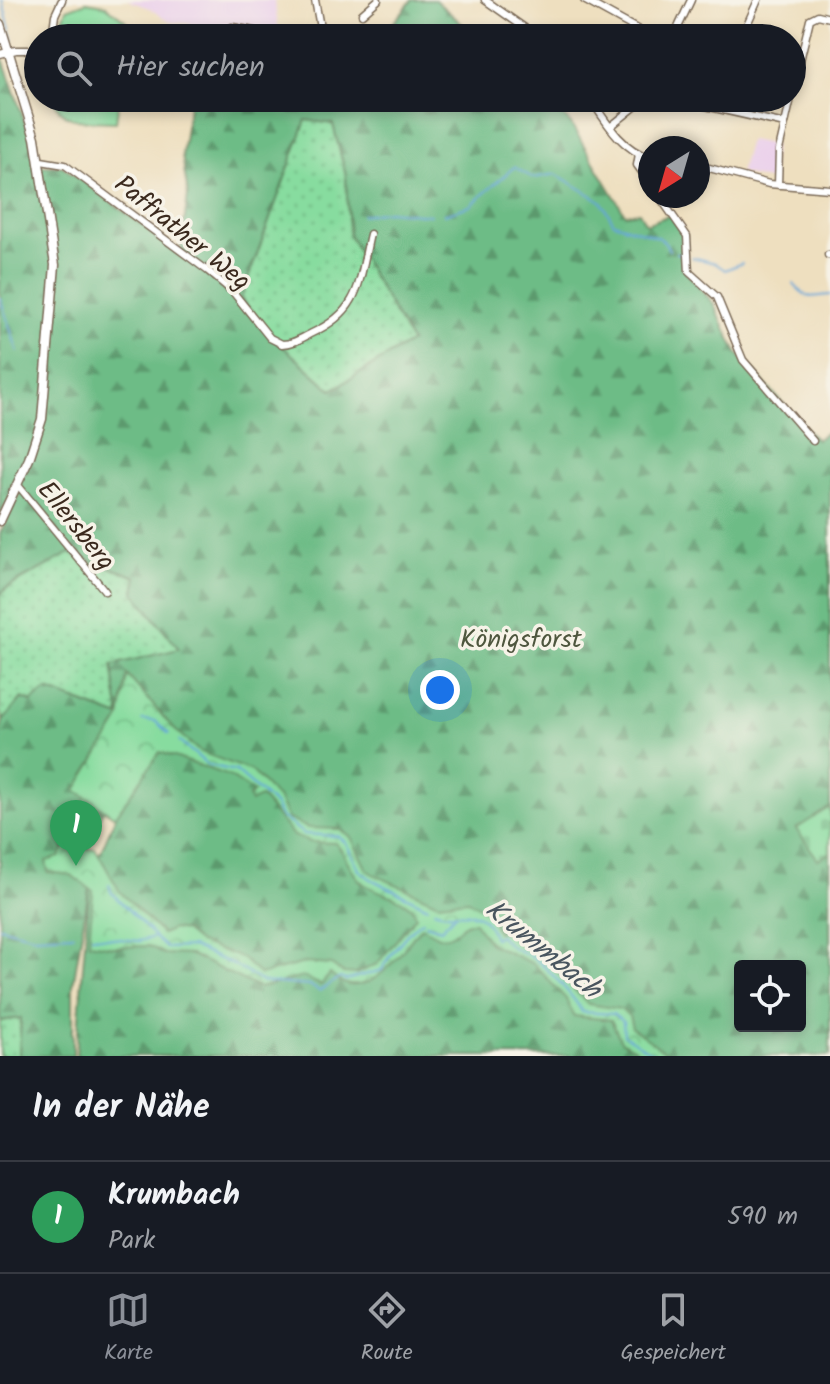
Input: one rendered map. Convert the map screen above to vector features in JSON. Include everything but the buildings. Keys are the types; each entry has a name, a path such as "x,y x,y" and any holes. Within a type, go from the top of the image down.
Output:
{"main road":[{"path":"0,24 4,53"},
{"path":"0,37 24,102"},
{"path":"0,521 42,419 54,290 53,252 41,161 27,112"}],"street":[{"path":"54,24 62,0"},
{"path":"315,0 319,24"},
{"path":"362,14 378,0"},
{"path":"584,0 628,24"},
{"path":"680,24 691,0"},
{"path":"747,24 758,0"},
{"path":"488,1 520,24"},
{"path":"806,29 808,21 816,15 830,18"},
{"path":"4,53 24,51"},
{"path":"600,112 610,127 638,153"},
{"path":"610,127 629,112"},
{"path":"731,112 785,124"},
{"path":"778,185 788,112"},
{"name":"Paffrather Weg","path":"41,161 65,165 208,271 233,292 270,338 282,344 342,317 354,296 367,259 370,234"},
{"path":"710,168 778,185 830,189"},
{"path":"667,208 687,236 689,272 717,297 737,351 813,441"},
{"name":"Ellersberg","path":"17,484 105,591"}],"shaded area":[{"path":"127,0 274,0 278,24 170,22 149,8"},
{"path":"749,140 774,145 771,181 740,173"}],"green space":[{"path":"412,0 435,0 462,24 392,24"},
{"path":"86,2 105,5 127,24 62,24 67,9"},
{"name":"Königsforst","path":"3,59 40,166 62,166 180,253 188,195 182,155 188,112 559,112 571,124 625,214 639,212 646,224 670,215 684,235 686,272 713,303 737,353 816,440 830,430 830,1056 76,1056 89,889 73,985 73,1056 19,1056 21,1018 0,1021 0,734 3,721 22,698 31,702 47,690 120,717 112,665 179,649 134,592 137,577 70,553 6,588 0,595 0,534 21,491 16,483 0,515 0,60","holes":["306,120 333,124 346,176 349,235 411,342 332,390 270,335 241,298","118,811 91,874 85,812"]},
{"path":"62,112 117,112 116,122 79,120"},
{"path":"306,119 333,124 346,176 349,235 411,342 332,390 270,335 241,298"},
{"path":"69,553 137,577 134,592 179,649 120,717 47,690 31,702 22,698 3,721 0,711 0,595"},
{"path":"127,675 173,728 200,752 252,771 279,800 288,819 308,828 339,829 351,837 366,868 373,874 438,903 468,900 489,913 497,932 504,931 521,946 539,953 588,1004 620,1009 629,1016 632,1028 671,1056 647,1056 621,1041 611,1020 574,1016 566,999 534,964 490,944 474,922 444,937 421,927 382,973 357,985 344,983 330,974 321,985 303,977 259,988 191,955 164,954 149,946 114,947 89,943 93,891 71,875 48,872 46,861 60,857 84,801 102,813 88,849 95,848 120,892 162,934 173,929 184,931 199,943 242,958 260,975 304,963 331,965 343,973 356,974 377,964 416,916 408,905 359,880 335,843 310,842 294,836 260,797 251,802 248,797 254,792 229,776 160,752 115,817 76,790 120,719"},
{"path":"830,807 830,853 818,859 796,829"},
{"path":"21,1018 19,1056 0,1056 0,1021"}],"waterway":[{"path":"2,0 13,40"},
{"path":"444,214 470,206 514,167 533,178 556,174 601,201 614,223 658,237 669,250"},
{"path":"362,215 388,211 430,215"},
{"path":"676,253 683,255"},
{"path":"692,257 715,263 725,270 742,263"},
{"path":"793,284 809,297 830,295"},
{"path":"0,298 18,352"},
{"name":"Krummbach","path":"142,720 155,721 169,734"},
{"name":"Krummbach","path":"179,741 208,765 236,771 275,805 280,816 304,834 338,836 346,843 359,870 428,907"},
{"path":"109,884 111,892 154,936"},
{"name":"Krummbach","path":"434,910 477,915 489,926 494,938 500,935 510,946 543,966 582,1012 613,1014 623,1022 624,1035 657,1056"},
{"path":"426,924 441,929 456,913"},
{"path":"92,936 139,941 154,937 166,948 192,947 234,965 262,982 311,986 319,991 340,978 346,980 382,970 400,942 423,921"},
{"path":"0,927 34,936 73,934"}],"place":[{"name":"Krumbach","path":"76,866"}]}
